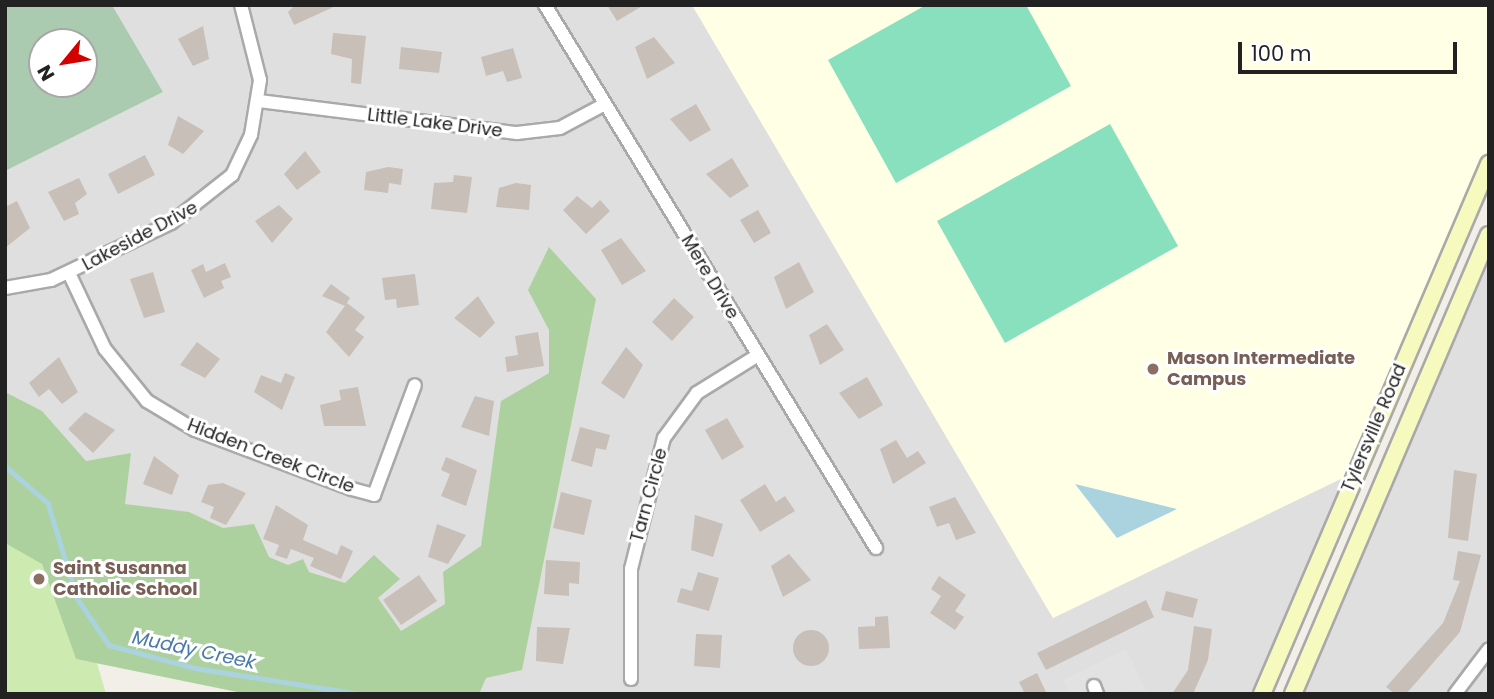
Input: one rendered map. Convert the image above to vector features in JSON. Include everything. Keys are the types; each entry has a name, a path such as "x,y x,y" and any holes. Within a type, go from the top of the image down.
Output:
{"main road":[{"name":"Tylersville Road","path":"1262,694 1489,164"},
{"name":"Tylersville Road","path":"1293,694 1489,235"}],"street":[{"name":"Lakeside Drive","path":"69,273 208,199 241,160 259,101 258,58 241,5"},
{"name":"Mere Drive","path":"545,5 876,548"},
{"name":"Little Lake Drive","path":"259,101 517,134 560,128 605,104"},
{"path":"5,288 69,273"},
{"name":"Hidden Creek Circle","path":"69,273 105,349 147,401 195,430 352,489 374,495 415,384"},
{"name":"Tarn Circle","path":"631,679 631,569 664,438 697,393 758,355"},
{"path":"1455,694 1489,649"}],"shaded area":[{"path":"5,5 112,5 163,92 5,171"},
{"path":"112,5 692,5 1053,618 1353,473 1260,694 404,694 5,442 5,171 163,92"},
{"name":"Mason Intermediate Campus","path":"692,5 1489,5 1489,164 1353,473 1053,618"},
{"path":"1489,235 1489,694 1293,694"},
{"path":"1126,649 1146,690 1070,694 1063,680"}],"green space":[{"path":"926,5 1026,5 1071,86 896,183 828,60"},
{"path":"1110,124 1178,246 1005,343 937,221"},
{"path":"549,247 596,299 522,670 486,678 479,694 247,694 76,659 42,564 5,543 5,392 42,411 86,461 131,453 125,504 189,512 223,528 254,524 269,557 288,565 303,559 309,572 345,583 374,555 400,579 378,598 401,631 445,604 443,572 481,546 501,401 549,373 549,330 528,290"},
{"path":"5,543 42,563 76,659 97,663 106,694 5,694"}],"water":[{"path":"1075,484 1177,509 1117,538"}],"building":[{"path":"295,5 338,5 294,25 288,12"},
{"path":"607,5 644,5 617,21"},
{"path":"203,26 209,59 193,66 178,39"},
{"path":"333,33 366,36 361,84 351,83 352,59 331,54"},
{"path":"654,37 675,63 647,79 635,47"},
{"path":"401,47 442,52 439,73 399,69"},
{"path":"513,48 522,78 507,82 503,71 486,76 481,57"},
{"path":"696,104 711,130 690,142 670,119"},
{"path":"178,116 204,131 183,154 168,145"},
{"path":"305,151 321,172 297,190 284,174"},
{"path":"145,155 155,175 118,194 108,174"},
{"path":"732,158 749,186 730,198 706,174"},
{"path":"388,167 403,169 401,185 389,183 388,193 364,190 366,172"},
{"path":"454,175 472,177 467,213 431,209 434,183 453,182"},
{"path":"79,178 87,194 75,203 79,214 64,221 48,192"},
{"path":"516,183 531,185 529,210 496,207 499,188"},
{"path":"577,196 592,208 600,200 610,211 586,234 563,210"},
{"path":"17,201 30,228 5,248 5,207"},
{"path":"279,205 293,219 272,243 255,221"},
{"path":"758,210 771,233 754,243 740,220"},
{"path":"621,238 646,271 622,285 601,250"},
{"path":"799,262 814,292 786,309 774,277"},
{"path":"225,263 231,277 221,281 224,288 204,298 191,270 203,264 206,272"},
{"path":"153,272 165,312 144,318 130,279"},
{"path":"415,274 419,305 397,308 396,299 385,300 382,278"},
{"path":"331,284 350,298 345,306 322,296"},
{"path":"478,296 495,323 480,338 454,318"},
{"path":"674,298 694,317 672,341 652,322"},
{"path":"347,303 365,317 355,330 364,337 349,357 326,332"},
{"path":"827,324 844,350 820,365 809,335"},
{"path":"538,332 544,366 507,372 505,357 518,355 515,336"},
{"path":"197,342 220,359 205,378 180,365"},
{"path":"626,347 643,365 624,399 601,383"},
{"path":"59,357 78,392 62,404 49,389 39,397 29,383"},
{"path":"285,373 295,377 282,410 254,392 261,375 281,383"},
{"path":"867,377 883,405 859,419 839,393"},
{"path":"358,387 366,426 324,426 320,405 341,400 339,390"},
{"path":"475,396 494,401 489,436 461,427"},
{"path":"85,412 115,430 93,453 68,429"},
{"path":"727,418 744,447 722,460 705,430"},
{"path":"580,427 610,435 606,450 596,448 592,467 571,461"},
{"path":"896,440 907,458 918,451 926,463 893,484 880,449"},
{"path":"154,456 179,475 172,495 143,484"},
{"path":"446,457 477,470 466,506 441,496 450,474 441,470"},
{"path":"1454,470 1477,474 1468,541 1448,538"},
{"path":"223,483 246,493 226,525 210,518 214,507 201,502 208,485"},
{"path":"765,484 776,502 785,496 795,511 760,532 740,500"},
{"path":"561,492 592,500 584,535 553,528"},
{"path":"955,497 976,533 956,540 949,523 937,527 929,507"},
{"path":"276,505 308,525 303,540 337,555 341,545 353,551 341,579 310,566 314,558 291,549 287,559 275,555 279,545 263,539"},
{"path":"695,515 723,524 713,557 691,550"},
{"path":"437,524 466,535 448,564 428,557"},
{"path":"1458,551 1481,555 1460,632 1406,694 1395,694 1386,687 1443,623 1460,581 1453,580"},
{"path":"789,554 811,580 783,597 771,566"},
{"path":"546,560 580,562 579,584 569,583 569,596 544,594"},
{"path":"698,572 719,578 709,611 677,602 681,588 692,591"},
{"path":"419,575 437,601 401,625 383,600"},
{"path":"939,576 966,595 955,611 964,617 955,630 930,613 941,596 931,589"},
{"path":"1166,591 1198,599 1193,618 1161,610"},
{"path":"1146,600 1154,617 1046,670 1037,653"},
{"path":"888,616 890,648 859,649 858,627 875,626 875,617"},
{"path":"1194,626 1212,629 1208,660 1193,694 1172,694 1188,670"},
{"path":"537,627 570,628 563,664 536,661"},
{"path":"811,630 824,635 829,648 824,661 811,666 798,661 793,648 798,635"},
{"path":"696,634 722,635 720,668 694,666"},
{"path":"1037,673 1047,694 1025,694 1019,682"}],"waterway":[{"name":"Muddy Creek","path":"5,466 48,503 77,598 109,645 195,668 359,694"}],"place":[{"name":"Mason Intermediate Campus","path":"1153,369"},
{"name":"Saint Susanna Catholic School","path":"39,579"}]}
